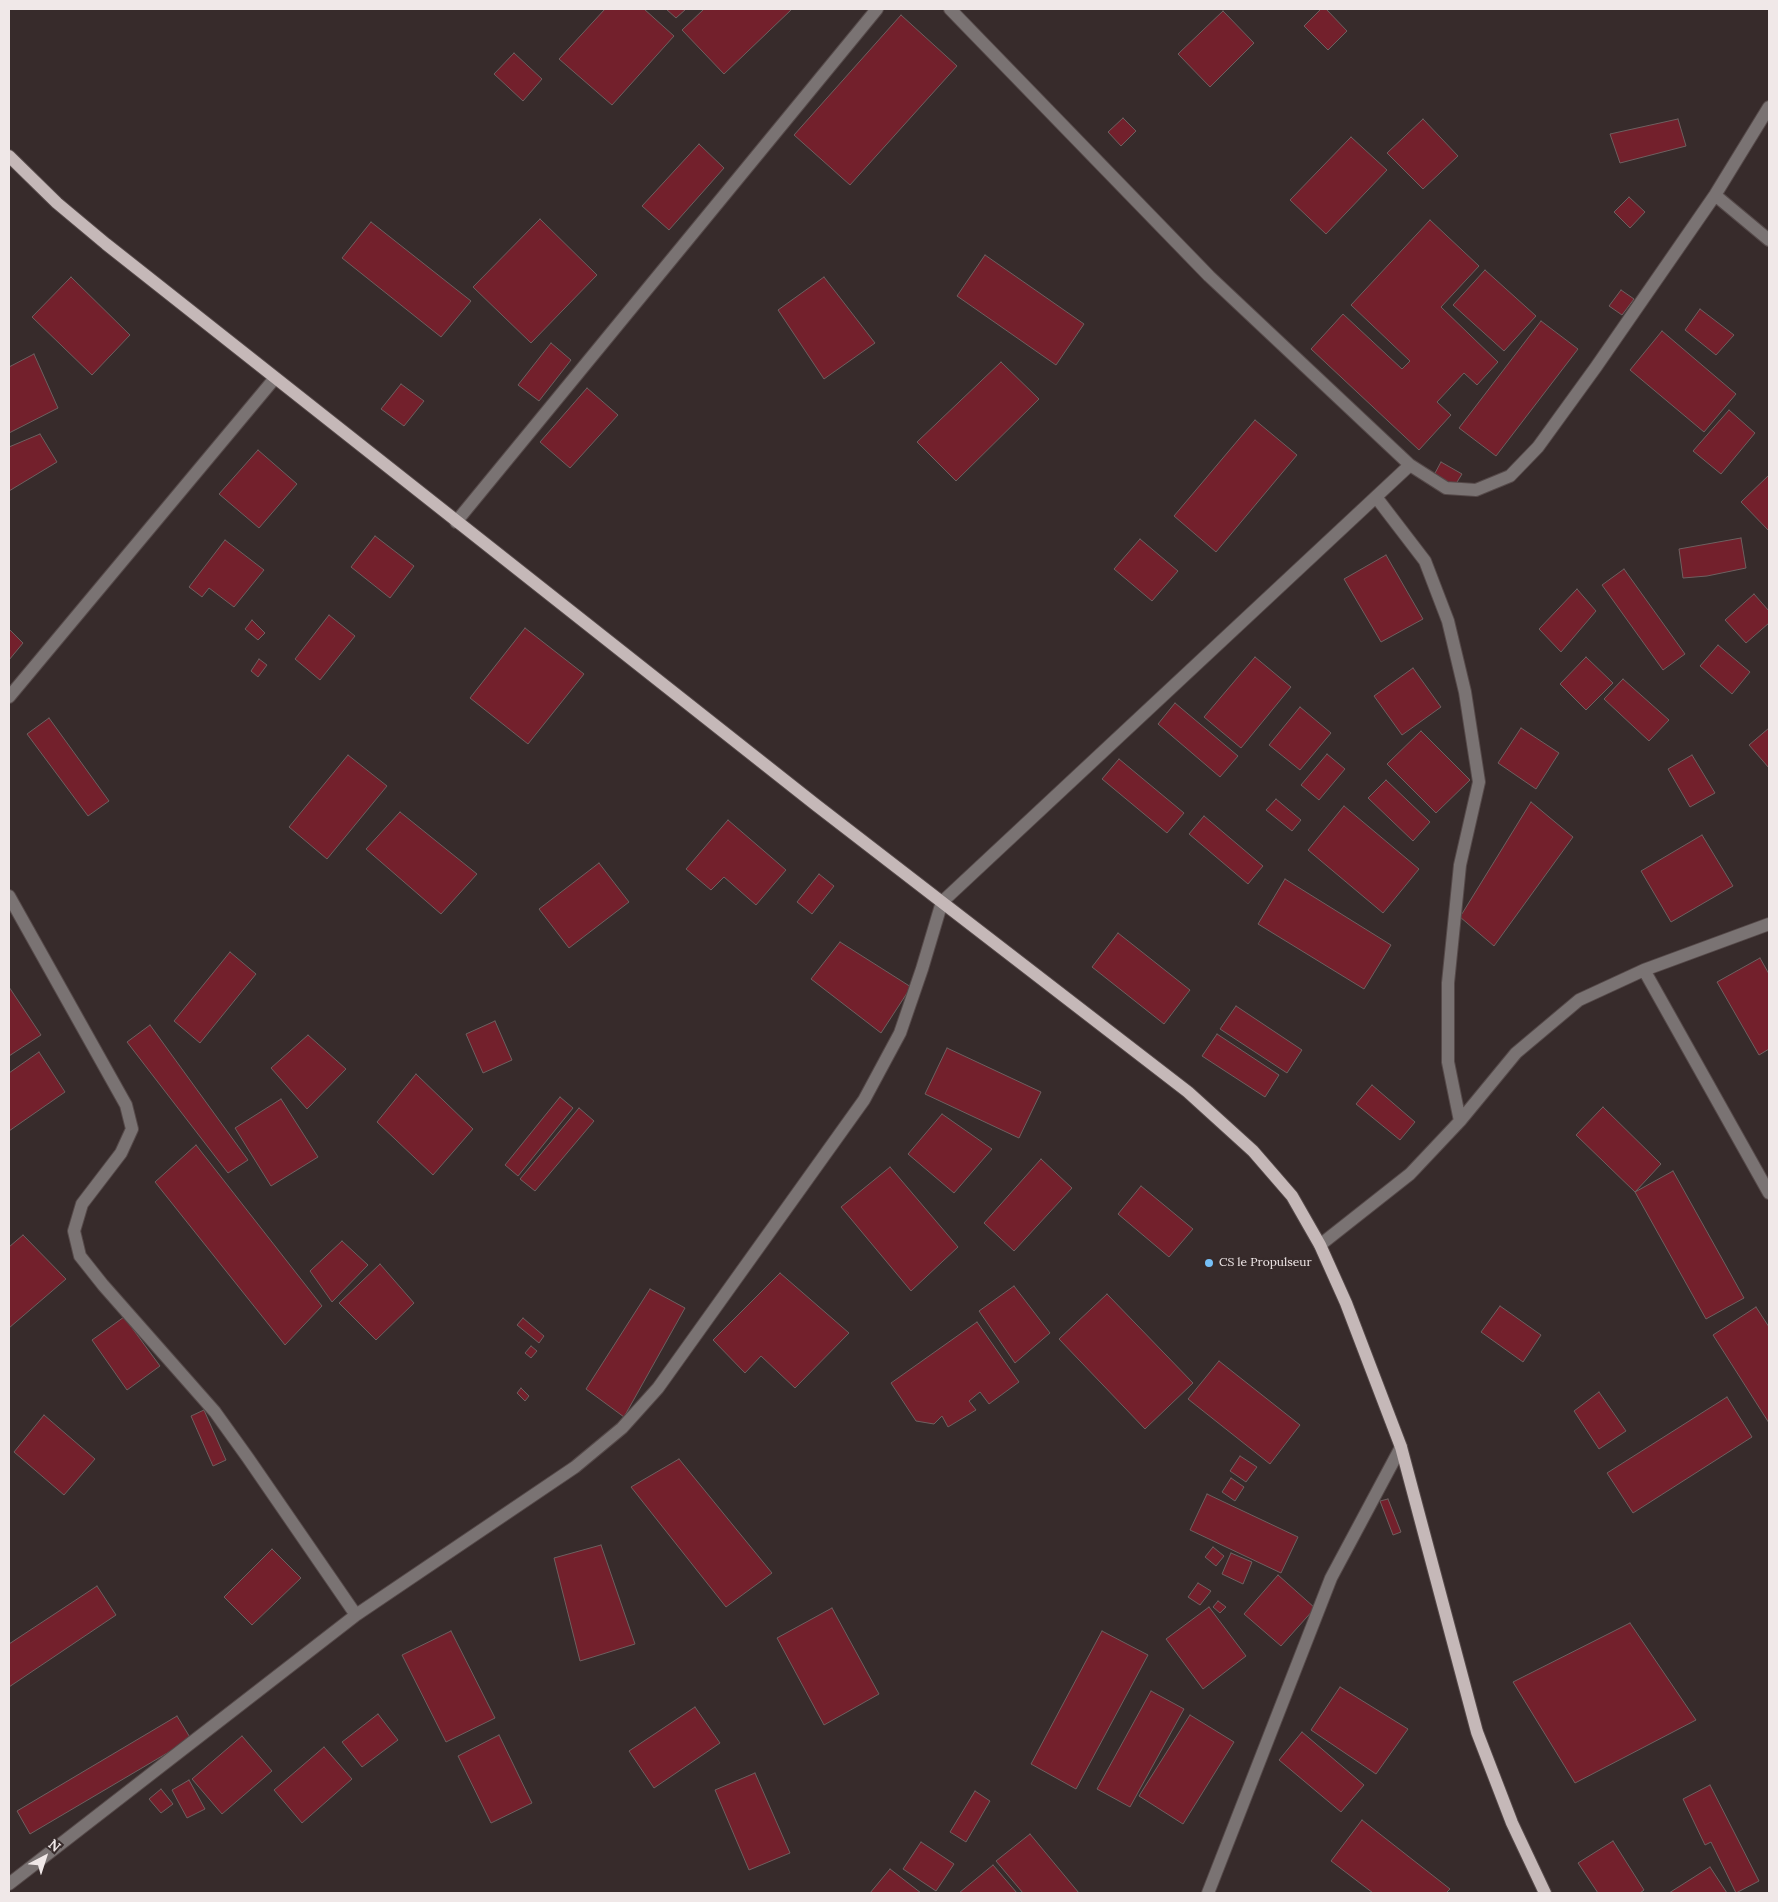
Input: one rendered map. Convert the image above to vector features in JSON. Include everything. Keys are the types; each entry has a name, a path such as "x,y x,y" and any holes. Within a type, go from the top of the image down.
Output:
{"main road":[{"path":"9,156 57,203 92,233 456,522 1188,1092 1253,1151 1292,1196 1320,1245 1346,1303 1401,1447 1477,1732 1512,1823 1545,1893"}],"street":[{"path":"456,522 877,9"},
{"path":"950,9 1209,276 1410,465 1446,488 1476,490 1510,476 1538,447 1715,195 1769,107"},
{"path":"1715,195 1769,240"},
{"path":"9,697 275,378"},
{"path":"9,1884 356,1615 575,1467 622,1428 658,1388 864,1100 900,1033 942,902 1410,465"},
{"path":"1376,497 1425,561 1448,621 1465,692 1479,782 1460,865 1448,983 1448,1062 1460,1121"},
{"path":"9,896 126,1105 132,1129 121,1153 82,1204 74,1231 80,1256 103,1285 215,1412 356,1615"},
{"path":"1320,1245 1410,1174 1460,1121 1516,1053 1579,1000 1644,970 1769,924"},
{"path":"1644,970 1769,1193"},
{"path":"1208,1893 1331,1578 1401,1447"}],"building":[{"path":"605,9 644,9 674,36 612,105 559,59"},
{"path":"666,9 686,9 676,18"},
{"path":"704,9 792,9 724,74 682,30"},
{"path":"1321,9 1326,9 1347,31 1328,50 1304,26"},
{"path":"1223,11 1254,43 1210,87 1178,54"},
{"path":"901,15 957,66 850,185 794,135"},
{"path":"514,53 542,79 523,101 494,74"},
{"path":"1123,118 1136,131 1121,146 1108,132"},
{"path":"1423,119 1458,156 1423,189 1387,153"},
{"path":"1678,119 1686,146 1620,163 1610,134"},
{"path":"1351,137 1387,170 1326,234 1290,200"},
{"path":"699,144 724,168 669,230 642,206"},
{"path":"1629,197 1645,212 1630,228 1614,212"},
{"path":"540,219 597,275 531,343 473,287"},
{"path":"1430,220 1479,266 1441,307 1498,362 1477,385 1464,373 1437,402 1451,415 1419,450 1311,349 1343,314 1402,369 1410,361 1351,305"},
{"path":"371,222 471,301 441,337 342,258"},
{"path":"985,255 1084,324 1056,365 957,296"},
{"path":"1485,270 1536,316 1504,351 1453,305"},
{"path":"71,277 130,335 92,375 32,317"},
{"path":"824,277 875,343 824,379 778,310"},
{"path":"1621,290 1634,299 1622,315 1609,306"},
{"path":"1700,309 1734,335 1716,355 1685,330"},
{"path":"1541,321 1578,349 1496,456 1459,428"},
{"path":"1662,331 1736,394 1704,432 1630,370"},
{"path":"551,343 571,360 539,401 518,385"},
{"path":"34,354 58,408 9,433 9,367"},
{"path":"1001,362 1039,399 956,481 917,442"},
{"path":"401,384 424,401 404,426 381,409"},
{"path":"587,388 618,415 570,468 540,442"},
{"path":"1729,410 1755,433 1721,474 1693,451"},
{"path":"1255,420 1297,455 1216,552 1174,516"},
{"path":"40,434 57,462 9,491 9,447"},
{"path":"258,450 297,484 259,528 219,494"},
{"path":"1441,462 1462,474 1454,487 1434,475"},
{"path":"1769,475 1769,531 1741,502"},
{"path":"375,536 414,566 390,598 351,567"},
{"path":"1741,538 1746,568 1707,576 1683,578 1679,549"},
{"path":"1140,539 1178,571 1152,601 1114,569"},
{"path":"225,540 264,570 234,607 209,588 202,597 189,587"},
{"path":"1386,555 1423,619 1381,642 1344,579"},
{"path":"1624,569 1685,654 1663,670 1602,585"},
{"path":"1577,589 1596,611 1561,652 1539,629"},
{"path":"1754,594 1769,611 1769,623 1746,643 1725,620"},
{"path":"329,615 355,636 320,680 295,659"},
{"path":"252,620 265,633 258,640 245,629"},
{"path":"525,628 584,674 528,744 470,698"},
{"path":"9,629 23,643 9,660"},
{"path":"1718,645 1750,672 1732,694 1700,666"},
{"path":"1255,657 1291,687 1241,748 1204,717"},
{"path":"1586,657 1613,683 1586,710 1560,684"},
{"path":"259,659 267,665 258,677 251,671"},
{"path":"1413,668 1441,707 1402,735 1374,696"},
{"path":"1623,679 1669,720 1649,741 1604,699"},
{"path":"1175,703 1238,756 1220,777 1158,724"},
{"path":"1300,707 1331,733 1300,770 1269,745"},
{"path":"49,718 109,801 88,816 27,734"},
{"path":"1521,728 1559,753 1536,789 1498,763"},
{"path":"1769,728 1769,768 1749,745"},
{"path":"1421,731 1470,780 1436,813 1387,764"},
{"path":"1327,754 1345,769 1319,800 1301,785"},
{"path":"348,755 387,786 327,859 289,827"},
{"path":"1692,755 1715,793 1690,807 1668,769"},
{"path":"1119,759 1184,813 1167,833 1102,779"},
{"path":"1386,780 1430,822 1413,841 1368,798"},
{"path":"1276,799 1301,820 1292,831 1266,810"},
{"path":"1531,802 1573,837 1494,946 1460,917"},
{"path":"1344,806 1419,869 1383,913 1308,850"},
{"path":"400,812 477,874 441,914 366,849"},
{"path":"1204,816 1263,866 1248,884 1189,834"},
{"path":"728,820 786,870 756,905 724,877 711,890 686,869"},
{"path":"1702,835 1733,886 1671,922 1641,871"},
{"path":"599,863 629,902 569,948 539,909"},
{"path":"819,874 834,886 812,914 797,902"},
{"path":"1285,879 1391,945 1364,989 1258,924"},
{"path":"1118,933 1190,990 1164,1024 1092,967"},
{"path":"840,942 911,987 881,1033 811,979"},
{"path":"230,952 256,974 200,1043 174,1021"},
{"path":"1760,958 1769,974 1769,1049 1759,1055 1717,982"},
{"path":"9,987 41,1035 9,1056"},
{"path":"1236,1006 1302,1050 1287,1073 1220,1029"},
{"path":"495,1021 512,1060 483,1073 466,1034"},
{"path":"150,1025 248,1160 228,1173 127,1042"},
{"path":"1217,1034 1279,1075 1265,1097 1202,1056"},
{"path":"308,1035 346,1069 307,1109 271,1068"},
{"path":"947,1048 1041,1092 1019,1138 925,1094"},
{"path":"39,1052 65,1092 9,1131 9,1073"},
{"path":"416,1074 473,1129 433,1175 377,1122"},
{"path":"1372,1085 1415,1122 1400,1140 1356,1104"},
{"path":"560,1097 573,1108 518,1176 505,1165"},
{"path":"281,1099 318,1157 271,1186 235,1128"},
{"path":"1603,1107 1661,1164 1635,1192 1576,1135"},
{"path":"579,1108 594,1121 535,1191 520,1179"},
{"path":"942,1114 992,1149 954,1193 908,1154"},
{"path":"196,1145 322,1306 285,1345 155,1182"},
{"path":"1041,1159 1072,1188 1014,1251 984,1223"},
{"path":"890,1167 958,1247 911,1291 841,1207"},
{"path":"1673,1171 1744,1298 1706,1319 1635,1192"},
{"path":"1141,1186 1193,1229 1169,1257 1118,1214"},
{"path":"23,1235 66,1279 9,1328 9,1247"},
{"path":"342,1241 368,1265 332,1302 310,1271"},
{"path":"380,1264 414,1303 376,1340 339,1303"},
{"path":"780,1273 849,1333 795,1388 761,1356 745,1373 713,1340"},
{"path":"1014,1286 1050,1333 1015,1363 979,1311"},
{"path":"650,1289 685,1308 624,1417 586,1389"},
{"path":"1107,1294 1193,1383 1145,1429 1059,1339"},
{"path":"1500,1306 1541,1335 1523,1362 1481,1332"},
{"path":"1756,1307 1769,1327 1769,1423 1713,1335"},
{"path":"124,1317 160,1366 127,1390 92,1340"},
{"path":"523,1318 544,1336 539,1343 517,1325"},
{"path":"977,1322 1019,1382 989,1404 980,1392 969,1401 976,1410 948,1427 942,1416 934,1424 916,1421 891,1383"},
{"path":"531,1346 537,1351 531,1358 525,1353"},
{"path":"1219,1361 1300,1425 1270,1464 1188,1399"},
{"path":"521,1388 529,1396 525,1401 517,1393"},
{"path":"1599,1392 1626,1431 1599,1449 1574,1411"},
{"path":"1727,1397 1752,1437 1633,1513 1607,1473"},
{"path":"204,1410 226,1460 213,1466 191,1416"},
{"path":"44,1415 95,1459 64,1495 14,1452"},
{"path":"1240,1456 1257,1467 1246,1482 1230,1471"},
{"path":"679,1459 772,1573 726,1607 631,1487"},
{"path":"1231,1478 1244,1487 1235,1501 1222,1492"},
{"path":"1207,1494 1298,1537 1281,1573 1190,1530"},
{"path":"1388,1499 1401,1532 1393,1535 1380,1501"},
{"path":"601,1545 635,1644 580,1661 554,1558"},
{"path":"1213,1547 1224,1556 1216,1566 1205,1557"},
{"path":"272,1549 301,1578 252,1625 224,1597"},
{"path":"1231,1553 1252,1562 1243,1584 1222,1574"},
{"path":"1278,1575 1315,1608 1281,1646 1244,1614"},
{"path":"1198,1583 1211,1591 1200,1605 1188,1597"},
{"path":"97,1586 116,1615 9,1687 9,1644"},
{"path":"1218,1601 1226,1607 1220,1613 1213,1607"},
{"path":"1209,1607 1246,1656 1203,1689 1166,1639"},
{"path":"832,1608 879,1694 824,1725 777,1638"},
{"path":"1630,1623 1696,1720 1575,1783 1513,1682"},
{"path":"451,1631 495,1718 446,1742 402,1655"},
{"path":"1102,1631 1148,1655 1076,1789 1031,1764"},
{"path":"1340,1687 1408,1729 1376,1774 1311,1730"},
{"path":"1151,1691 1184,1709 1130,1807 1097,1789"},
{"path":"695,1707 720,1743 654,1788 629,1751"},
{"path":"378,1714 398,1740 362,1767 342,1742"},
{"path":"1190,1715 1234,1742 1183,1824 1139,1796"},
{"path":"177,1716 191,1739 30,1834 17,1811"},
{"path":"1302,1732 1364,1785 1341,1812 1279,1760"},
{"path":"499,1735 532,1803 491,1823 458,1756"},
{"path":"242,1736 272,1771 222,1814 192,1779"},
{"path":"324,1747 352,1779 302,1823 274,1790"},
{"path":"755,1773 790,1853 749,1870 715,1790"},
{"path":"189,1780 205,1809 187,1818 172,1790"},
{"path":"1710,1785 1759,1881 1736,1893 1711,1842 1705,1845 1683,1799"},
{"path":"161,1789 173,1804 161,1813 149,1799"},
{"path":"975,1791 990,1801 966,1842 950,1832"},
{"path":"1362,1820 1450,1889 1446,1893 1373,1893 1331,1861"},
{"path":"1030,1834 1079,1893 1023,1893 996,1861"},
{"path":"1613,1841 1644,1890 1640,1893 1598,1893 1578,1863"},
{"path":"921,1842 954,1864 936,1891 903,1869"},
{"path":"993,1865 1017,1893 959,1893"},
{"path":"1710,1867 1727,1893 1669,1893"},
{"path":"890,1869 921,1893 870,1893"}],"place":[{"name":"CS le Propulseur","path":"1209,1263"}]}
